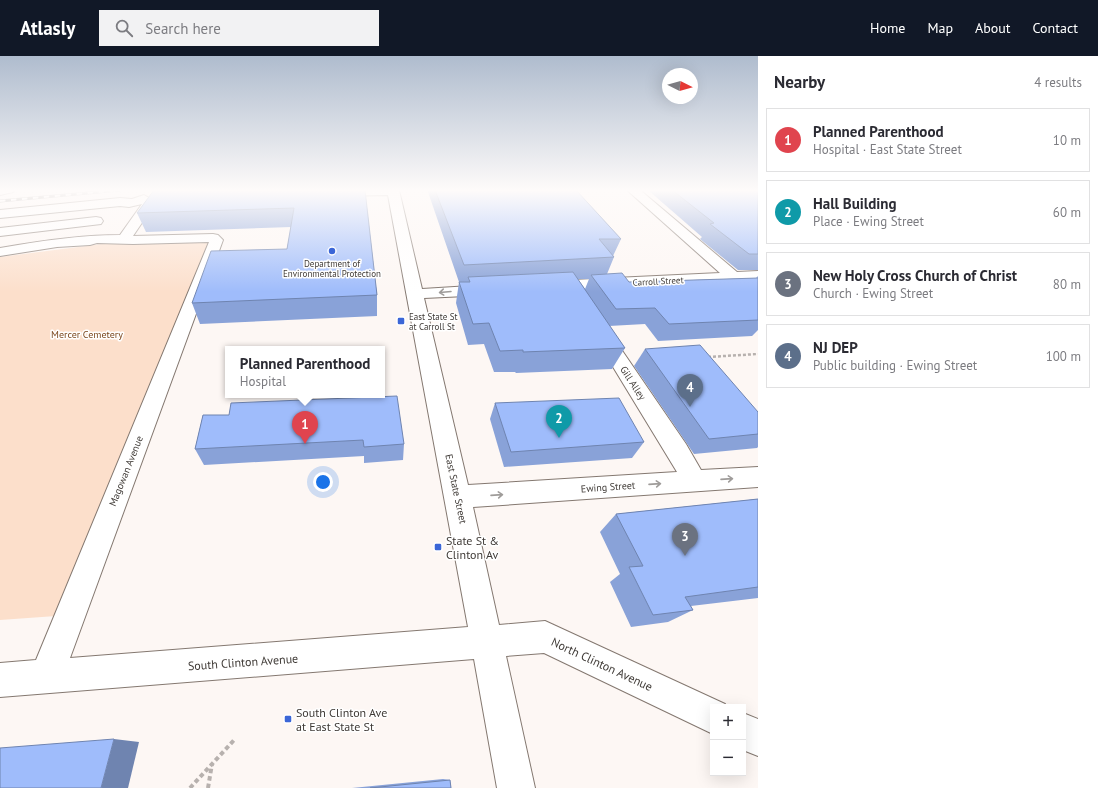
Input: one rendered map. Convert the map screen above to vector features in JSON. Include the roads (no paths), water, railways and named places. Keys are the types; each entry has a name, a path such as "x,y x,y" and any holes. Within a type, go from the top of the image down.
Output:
{"main road":[{"path":"0,232 68,224"},
{"path":"84,242 94,224"},
{"path":"0,252 57,243 84,242 95,244 117,242 126,238 135,224"},
{"name":"East State Street","path":"400,224 458,497 516,788"},
{"path":"672,224 733,277"},
{"name":"Magowan Avenue","path":"46,677 216,242 213,238 133,240 126,238"},
{"name":"Carroll Street","path":"534,287 575,293 733,277 758,276"},
{"path":"414,294 505,289"},
{"name":"Gill Alley","path":"592,318 678,451 695,482"},
{"name":"Ewing Street","path":"458,497 758,477"},
{"name":"North Clinton Avenue","path":"486,643 545,637 710,715"},
{"name":"South Clinton Avenue","path":"0,680 486,643"},
{"path":"746,732 758,738"}],"place":[{"name":"Department of Environmental Protection","path":"332,251"},
{"name":"East State St at Carroll St","path":"401,321"},
{"name":"NJ DEP","path":"690,407"},
{"name":"Hall Building","path":"559,438"},
{"name":"Planned Parenthood","path":"305,444"},
{"name":"State St & Clinton Av","path":"438,547"},
{"name":"New Holy Cross Church of Christ","path":"685,556"},
{"name":"South Clinton Ave at East State St","path":"288,719"}],"park label":[{"name":"Mercer Cemetery","path":"87,334"}]}
